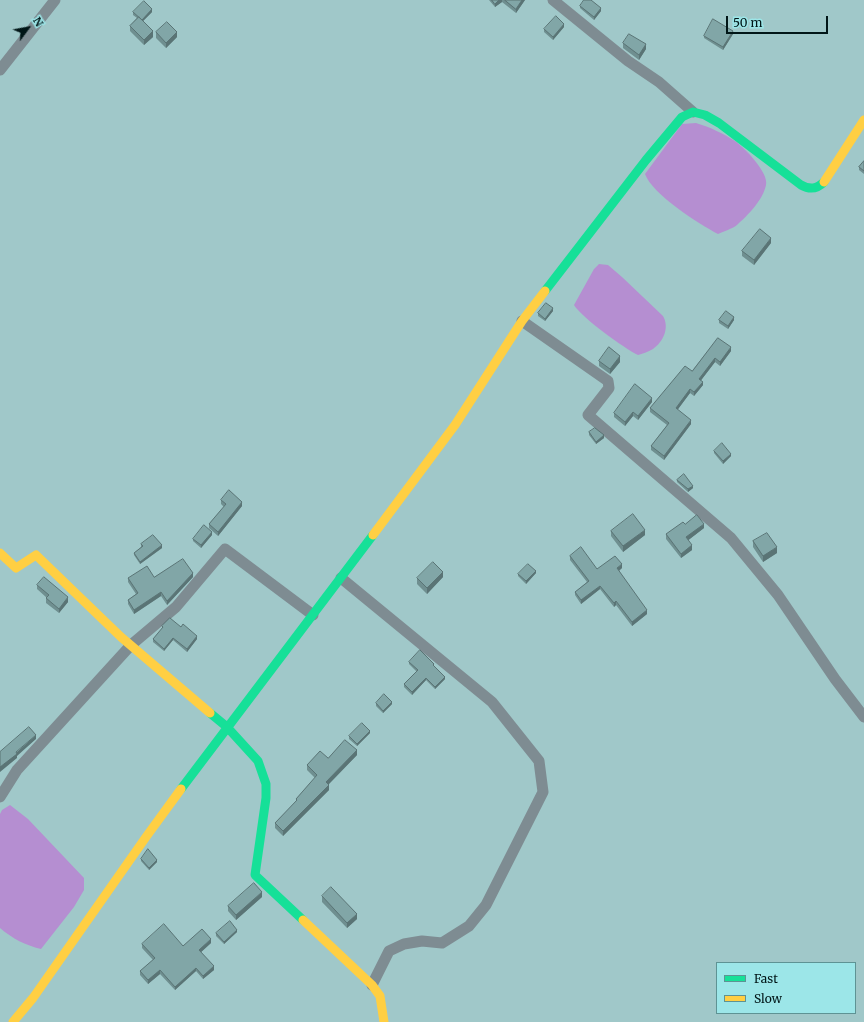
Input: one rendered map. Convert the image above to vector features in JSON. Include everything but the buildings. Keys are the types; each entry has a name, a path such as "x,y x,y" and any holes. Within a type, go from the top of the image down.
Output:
{"street":[{"path":"0,70 55,0"},
{"path":"553,0 628,61 659,82 693,112 705,115 719,123 801,185 809,189 817,188 823,183 864,120"},
{"path":"14,1022 33,998 146,837 227,726 313,615 455,425 522,321 646,160 682,117 693,112"},
{"path":"522,321 608,381 609,388 588,415 731,538 778,595 835,679 864,717"},
{"path":"0,797 17,770 131,645 176,607 225,549 313,615"},
{"path":"0,553 16,568 36,555 131,645 227,726 258,761 266,784 254,875 372,985 380,996 384,1022"},
{"path":"341,578 492,702 538,761 543,792 486,905 469,926 442,943 422,941 404,944 389,951 372,985"}],"shaded area":[{"path":"696,123 722,133 739,144 755,161 764,174 766,180 766,185 762,196 750,212 735,226 718,234 688,216 666,199 649,182 645,174 682,124"},
{"path":"599,264 608,265 663,316 666,330 660,343 653,349 638,355 604,332 578,311 574,305 594,269"},
{"path":"10,805 28,819 84,878 84,890 74,907 41,949 19,941 0,928 0,814 2,810"}],"traffic: fast":[{"path":"545,291 646,160 682,117 693,112 705,115 719,123 801,185 807,188 813,188 824,182"},
{"path":"181,789 373,535"},
{"path":"210,713 227,727 258,761 266,784 266,798 255,875 303,920"}],"traffic: slow":[{"path":"824,182 864,120"},
{"path":"373,535 455,425 522,321 545,291"},
{"path":"0,553 16,568 36,555 121,637 210,713"},
{"path":"13,1022 33,998 181,789"},
{"path":"303,920 372,985 380,996 384,1022"}]}
